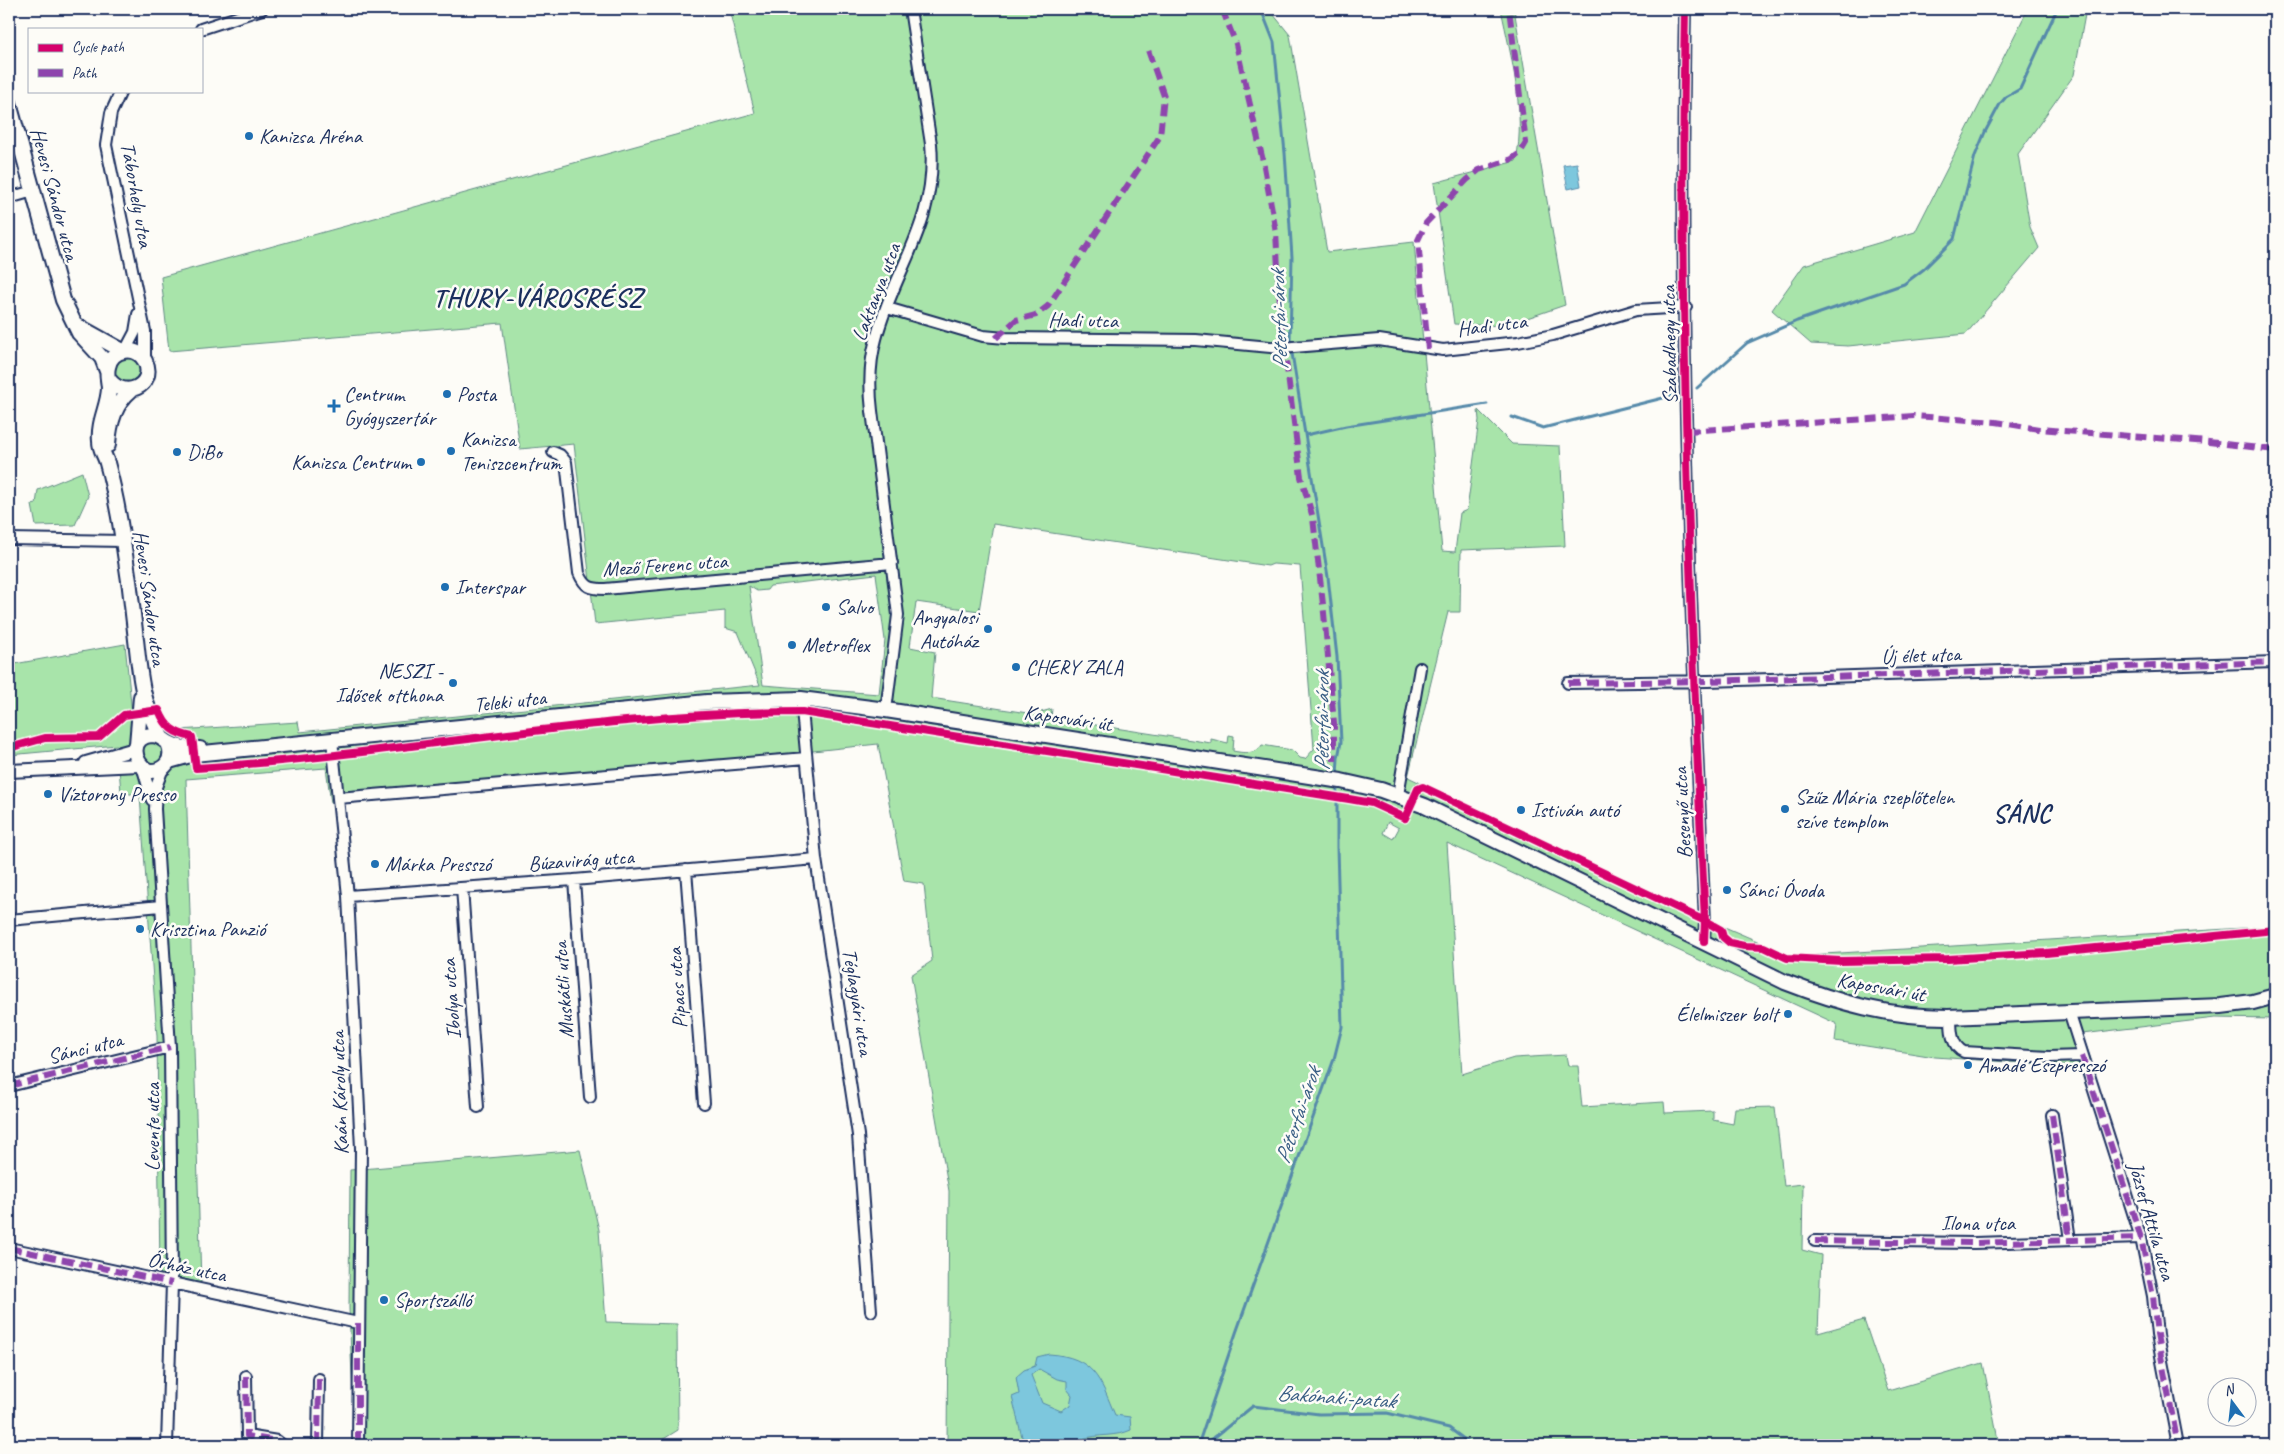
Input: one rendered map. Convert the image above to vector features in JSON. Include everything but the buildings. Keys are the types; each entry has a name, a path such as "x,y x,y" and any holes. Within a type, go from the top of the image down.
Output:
{"main road":[{"name":"Hevesi Sándor utca","path":"9,103 63,300 73,324 82,337 102,358 108,374 109,392 102,412 100,435 102,452 106,461 123,541 141,691 164,740"},
{"path":"73,324 124,351 138,354 147,366 145,379 137,388 130,390 117,388 108,374 113,356 124,351"},
{"name":"Hevesi Sándor utca","path":"106,461 112,418 122,398 130,390"},
{"path":"136,746 146,736 164,740 170,749 166,765 154,771 141,767 136,760 136,746 141,691"},
{"name":"Kaposvári út","path":"801,699 886,710 1335,780 1398,796 1461,823 1786,982 1836,1001 1867,1010 1900,1014 1951,1016 2069,1012 2221,1006 2253,1002 2275,996"},
{"name":"Teleki utca","path":"166,765 190,754 707,702 801,699"},
{"name":"Teleki utca","path":"164,740 187,748 223,751"}],"street":[{"path":"202,29 262,9"},
{"name":"Laktanya utca","path":"886,710 898,628 892,563 869,378 875,341 922,225 931,183 931,144 910,9"},
{"name":"Szabadhegy utca","path":"1685,9 1686,307 1693,682"},
{"name":"Táborhely utca","path":"121,92 111,114 106,145 146,337 144,361"},
{"path":"9,198 33,191"},
{"name":"Hadi utca","path":"887,308 982,336 996,338 1196,340 1282,348 1378,340 1428,349 1468,348 1553,335 1636,310 1686,307"},
{"name":"Táborhely utca","path":"124,351 135,332 139,308"},
{"name":"Mező Ferenc utca","path":"553,452 560,455 566,462 579,573 589,588 605,589 892,563"},
{"path":"9,539 123,541"},
{"name":"Új élet utca","path":"1568,683 1693,682 2275,662"},
{"path":"1398,796 1420,668"},
{"name":"Besenyő utca","path":"1693,682 1704,942"},
{"name":"Téglagyári utca","path":"801,699 816,859 857,1126 871,1311"},
{"name":"Kaán Károly utca","path":"332,740 348,896 361,1148 358,1445"},
{"path":"79,766 136,746"},
{"path":"338,798 806,758"},
{"name":"Levente utca","path":"166,765 156,787 155,808 170,1047 172,1283 167,1445"},
{"path":"9,770 79,766 141,767"},
{"name":"Levente utca","path":"141,767 155,808"},
{"name":"Búzavirág utca","path":"348,896 574,880 816,859"},
{"name":"Pipacs utca","path":"686,870 704,1104"},
{"name":"Muskátli utca","path":"574,880 590,1097"},
{"name":"Ibolya utca","path":"462,888 478,1107"},
{"path":"9,920 161,906"},
{"name":"József Attila utca","path":"2069,1012 2141,1238 2153,1296 2157,1335 2178,1445"},
{"name":"Kaposvári út","path":"1951,1016 1956,1047 1964,1052 2049,1057 2082,1056"},
{"name":"Sánci utca","path":"9,1086 170,1047"},
{"path":"2052,1115 2070,1240"},
{"name":"Ilona utca","path":"1815,1241 1974,1243 2141,1238"},
{"name":"Őrház utca","path":"9,1248 358,1323"},
{"path":"246,1376 247,1436 277,1441 282,1445"},
{"path":"318,1379 318,1445"}],"green space":[{"path":"729,9 1269,9 1290,35 1327,252 1414,242 1442,551 1455,552 1460,513 1467,510 1479,420 1478,410 1512,444 1560,446 1565,546 1461,550 1460,612 1448,612 1408,777 1692,913 1792,956 2275,926 2275,1019 2215,1018 2082,1034 2094,1068 1935,1057 1835,1041 1837,1024 1447,843 1462,1074 1514,1058 1566,1055 1568,1066 1578,1066 1582,1107 1664,1102 1665,1113 1713,1111 1713,1120 1733,1124 1735,1108 1775,1107 1784,1186 1803,1184 1802,1250 1821,1255 1818,1333 1864,1320 1888,1391 1983,1363 1999,1445 947,1445 949,1191 911,975 932,961 924,884 904,881 878,744 331,803 326,768 186,779 201,1283 160,1274 157,1036 140,796 121,792 117,745 9,755 9,665 125,644 134,733 298,722 300,732 760,685 738,632 725,628 725,611 595,624 574,444 520,449 502,323 169,351 161,277 755,113","holes":["993,524 1268,566 1273,564 1300,566 1314,749 1305,759 1300,758 1292,750 1262,745 1253,752 1233,751 1234,736 1229,735 1228,743 1211,739 1211,743 1051,718 1052,709 1034,714 931,698 935,652 910,647 916,602 979,611","876,574 885,640 879,694 763,685 749,586 757,591 767,590 770,586","1388,822 1399,828 1393,839 1383,833"]},
{"path":"1501,9 1514,9 1565,305 1504,326 1454,324 1434,183 1516,161 1519,142 1518,104 1513,65"},
{"path":"2028,9 2086,9 2074,75 2018,154 2030,227 2039,248 1966,334 1848,346 1811,344 1772,310 1804,265 1915,232"},
{"path":"128,357 137,361 141,370 137,379 128,383 119,379 115,370 119,361"},
{"path":"82,472 88,496 75,525 36,526 32,505 36,504 38,490"},
{"path":"580,1150 599,1230 606,1322 677,1324 678,1430 654,1445 355,1445 349,1308 350,1170"}],"water":[{"path":"1577,163 1581,186 1568,189 1563,165"},
{"path":"1049,1354 1064,1356 1086,1365 1093,1372 1105,1391 1115,1415 1130,1417 1131,1430 1119,1434 1082,1439 1081,1445 1067,1445 1065,1443 1062,1445 1024,1445 1012,1397 1019,1394 1016,1377 1024,1370 1035,1366 1037,1357","holes":["1039,1369 1057,1379 1067,1381 1067,1389 1072,1395 1070,1405 1061,1411 1042,1403 1031,1375"]}],"waterway":[{"name":"Péterfai-árok","path":"1261,9 1274,42 1285,153 1292,257 1290,341 1328,577 1337,657 1341,742 1337,776"},
{"path":"1697,388 1747,343 1797,321 1904,284 1924,269 1954,239 1975,156 1985,132 2000,104 2006,97 2020,89 2057,9"},
{"path":"1512,417 1543,428 1679,394"},
{"path":"1306,435 1346,426 1487,404"},
{"name":"Péterfai-árok","path":"1198,1445 1334,1059 1342,1027 1337,785"},
{"name":"Bakónaki-patak","path":"1205,1445 1253,1406 1319,1414 1387,1413 1449,1428 1472,1445"}],"marked path":[{"path":"1222,9 1236,44 1263,161 1276,232 1281,322 1301,477 1313,518 1324,613 1334,723 1334,761"},
{"path":"1428,349 1418,240 1426,223 1479,170 1512,159 1520,153 1526,143 1509,9"},
{"path":"996,338 1016,320 1036,315 1048,306 1160,136 1164,96 1148,50"},
{"path":"1687,431 1914,416 1996,422 2039,429 2209,442 2275,450"},
{"path":"1568,683 1708,681 2275,662"},
{"path":"9,1086 170,1047"},
{"path":"2082,1056 2141,1238 2153,1296 2157,1335 2178,1445"},
{"path":"2052,1115 2070,1240"},
{"path":"1815,1241 1974,1243 2141,1238"},
{"path":"9,1248 172,1283"},
{"path":"358,1323 358,1445"},
{"path":"246,1376 247,1436 277,1441 282,1445"},
{"path":"318,1445 319,1379"}],"cycle path":[{"path":"1685,9 1683,237 1687,465 1705,921 1704,942"},
{"path":"9,748 45,738 99,737 124,715 159,710 171,729 192,737 196,768 348,754 575,726 650,719 802,712 1372,803 1405,818 1418,789 1423,787 1705,921 1721,930 1723,937 1730,943 1764,947 1787,958 1841,961 1948,959 2046,953 2275,930"}],"place":[{"name":"Kanizsa Aréna","path":"249,136"},
{"name":"Posta","path":"447,394"},
{"name":"Centrum Gyógyszertár","path":"334,406"},
{"name":"Kanizsa Teniszcentrum","path":"451,451"},
{"name":"DiBo","path":"177,452"},
{"name":"Kanizsa Centrum","path":"421,462"},
{"name":"Interspar","path":"445,587"},
{"name":"Salvo","path":"826,607"},
{"name":"Angyalosi Autóház","path":"988,629"},
{"name":"Metroflex","path":"792,645"},
{"name":"CHERY ZALA","path":"1016,667"},
{"name":"NESZI - Idősek otthona","path":"453,683"},
{"name":"Víztorony Presso","path":"48,794"},
{"name":"Szűz Mária szeplőtelen szíve templom","path":"1785,809"},
{"name":"Istiván autó","path":"1521,810"},
{"name":"Márka Presszó","path":"375,864"},
{"name":"Sánci Óvoda","path":"1727,890"},
{"name":"Krisztina Panzió","path":"140,929"},
{"name":"Élelmiszer bolt","path":"1788,1014"},
{"name":"Amadé Eszpresszó","path":"1968,1065"},
{"name":"Sportszálló","path":"384,1300"}],"district":[{"name":"THURY-VÁROSRÉSZ","path":"538,297"},
{"name":"SÁNC","path":"2022,813"}]}
